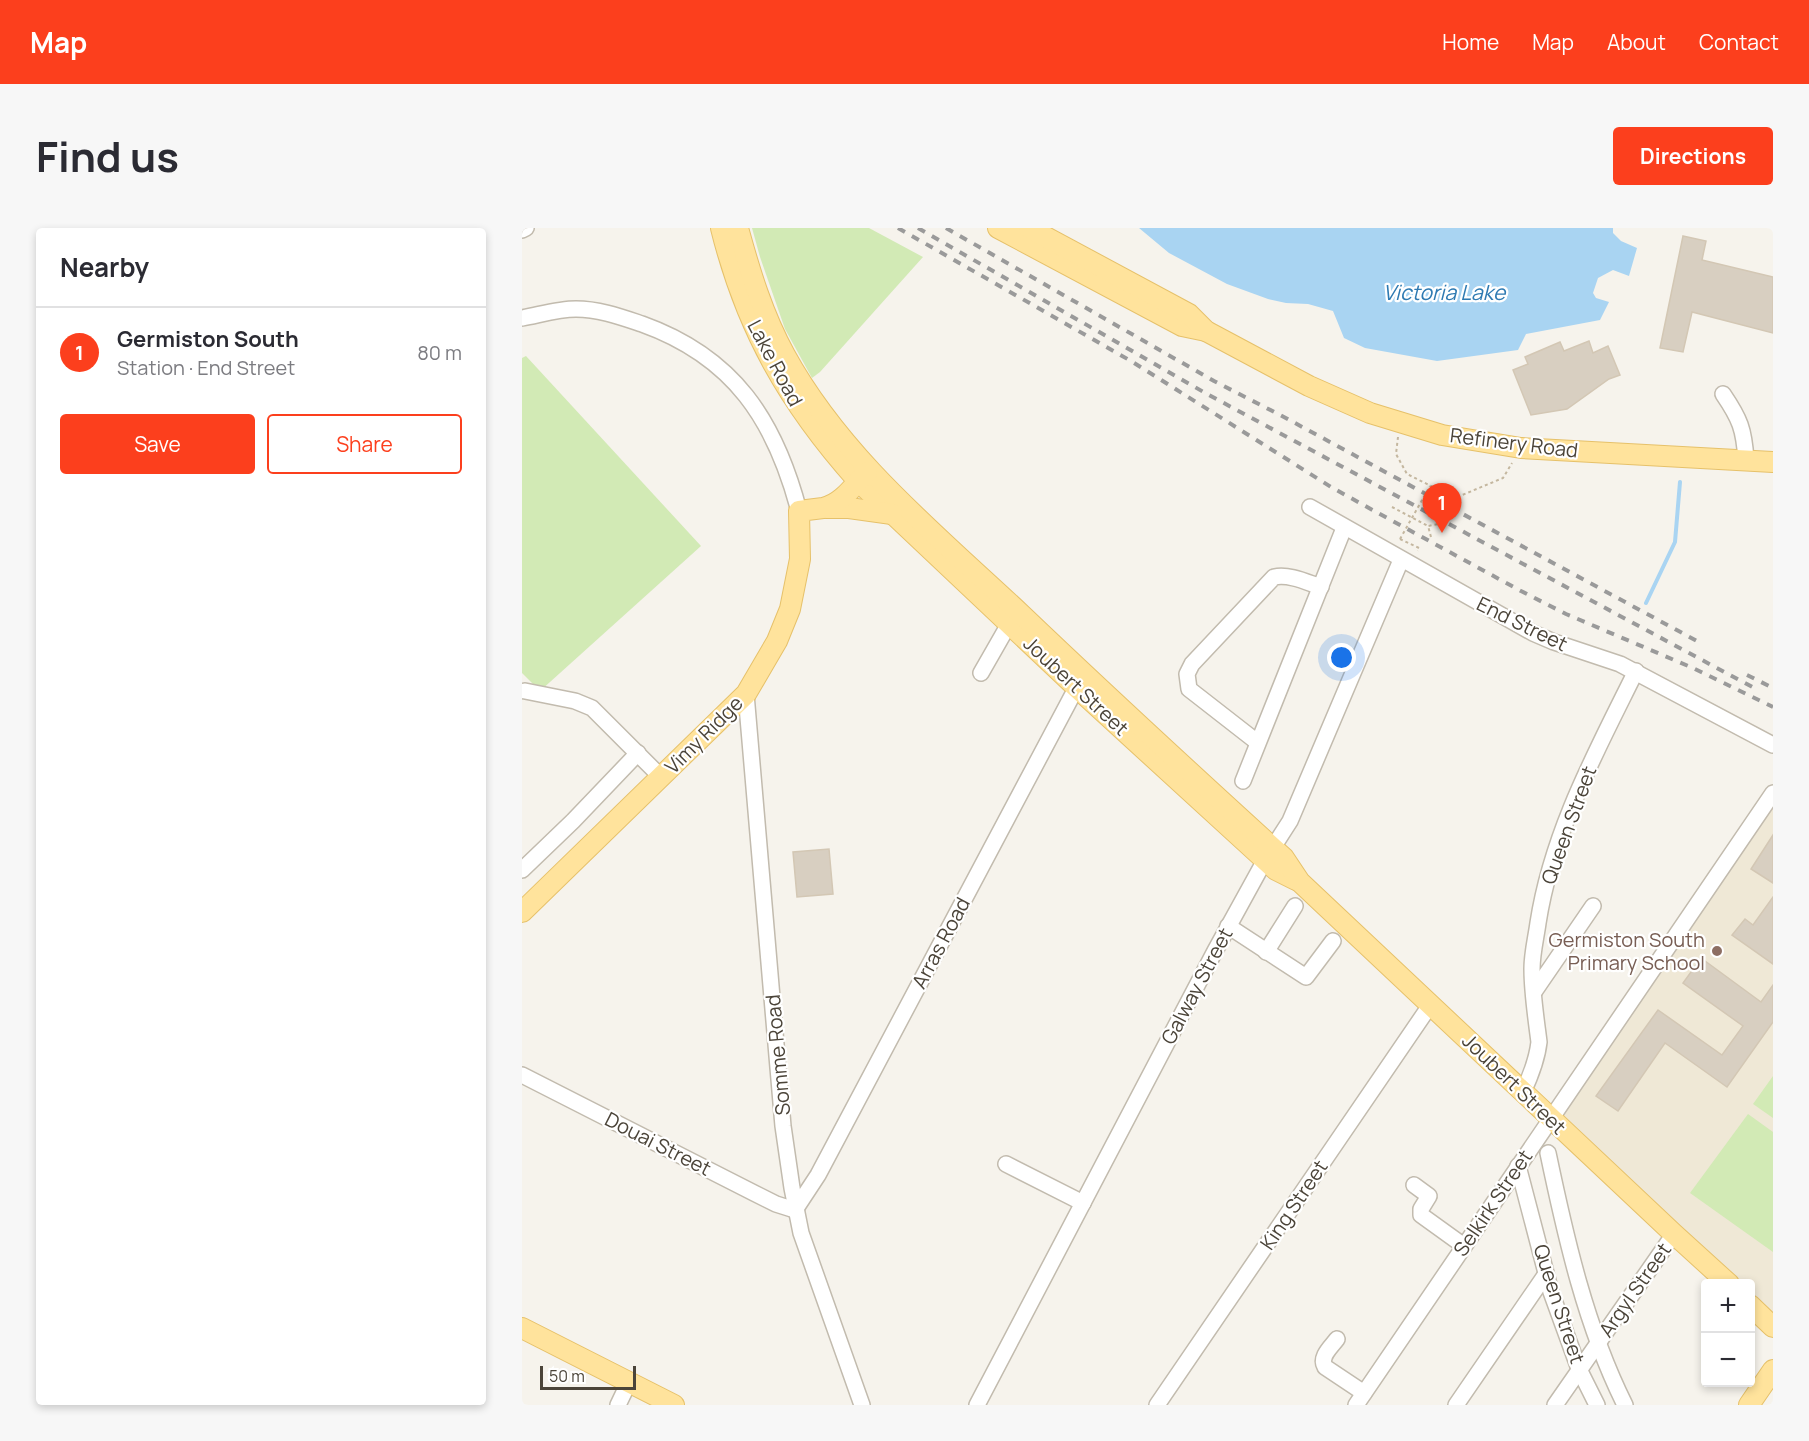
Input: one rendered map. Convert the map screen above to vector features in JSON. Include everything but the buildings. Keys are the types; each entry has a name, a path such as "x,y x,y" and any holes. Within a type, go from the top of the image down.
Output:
{"main road":[{"name":"Lake Road","path":"721,228 731,270 742,299 759,339 781,380 815,431 863,476"},
{"name":"Lake Road","path":"738,228 760,298 785,354 863,476"},
{"path":"998,228 1182,326 1206,330"},
{"path":"1029,228 1189,314 1206,330"},
{"name":"Refinery Road","path":"1206,330 1309,386 1370,413 1442,435 1521,448 1773,462"},
{"path":"824,508 844,496 863,476"},
{"name":"Joubert Street","path":"863,476 892,514 1009,624 1080,680"},
{"name":"Joubert Street","path":"863,476 1269,854 1284,858 1300,882 1724,1279"},
{"path":"799,511 849,508 892,514"},
{"name":"Vimy Ridge","path":"522,912 746,694 777,641 790,609 800,559 799,511"},
{"path":"1755,1310 1773,1327"},
{"path":"522,1328 674,1405"},
{"path":"1749,1405 1773,1370"}],"street":[{"name":"Vimy Ridge","path":"522,318 574,309 600,311 677,338 710,359 743,392 772,434 791,481 799,511"},
{"path":"1723,394 1744,432 1746,460"},
{"name":"End Street","path":"1310,507 1533,633 1613,661 1773,745"},
{"path":"1243,781 1344,528"},
{"name":"Galway Street","path":"977,1405 1228,926 1290,821 1401,560"},
{"path":"1257,742 1189,689 1187,674 1192,664 1274,577 1283,576 1321,587"},
{"path":"981,673 1009,624"},
{"name":"Queen Street","path":"1523,1092 1535,1066 1539,1042 1532,967 1541,901 1558,841 1585,774 1636,672"},
{"name":"Arras Road","path":"795,1210 818,1175 1080,680"},
{"path":"525,691 575,701 592,708 661,777"},
{"name":"Somme Road","path":"746,694 783,1126 795,1210 862,1405"},
{"path":"522,870 638,753"},
{"name":"Selkirk Street","path":"1360,1399 1773,793"},
{"path":"1266,952 1295,906"},
{"path":"1534,992 1593,906"},
{"path":"1228,926 1306,977 1333,941"},
{"name":"King Street","path":"1157,1405 1431,1004"},
{"name":"Douai Street","path":"522,1075 762,1197 795,1210"},
{"name":"Queen Street","path":"1548,1154 1563,1227 1599,1342 1625,1405"},
{"path":"1006,1164 1083,1203"},
{"name":"Queen Street","path":"1518,1166 1551,1292 1580,1369 1597,1405"},
{"path":"1414,1185 1429,1196 1421,1215 1464,1246"},
{"name":"Argyl Street","path":"1555,1405 1674,1234"},
{"path":"1456,1405 1546,1274"},
{"path":"1336,1339 1322,1363 1360,1399"},
{"path":"618,1405 629,1382"}],"path":[{"path":"1401,423 1396,454 1407,474 1455,498 1503,478 1521,448"},
{"path":"1419,548 1400,539 1430,486"},
{"path":"1392,507 1428,526 1439,524"},
{"path":"1428,526 1431,537"}],"shaded area":[{"name":"Germiston South Primary School","path":"1773,789 1773,1325 1755,1307 1755,1279 1725,1279 1549,1114"}],"green space":[{"path":"752,228 869,228 923,257 820,372 812,378 785,329"},
{"path":"526,356 701,546 540,691 522,673 522,358"},
{"path":"1773,1076 1773,1118 1753,1104"},
{"path":"1748,1114 1773,1132 1773,1252 1690,1193"}],"water":[{"name":"Victoria Lake","path":"1139,228 1613,228 1613,233 1621,241 1637,248 1629,276 1613,270 1598,278 1593,293 1596,298 1609,302 1600,320 1526,334 1518,350 1437,361 1365,348 1344,338 1333,311 1308,304 1268,299 1227,284 1169,253"}],"waterway":[{"path":"1646,603 1675,542 1680,482"}],"railway":[{"path":"898,228 1131,361 1331,487 1378,513 1566,614 1693,668 1773,707"},
{"path":"918,228 1207,394 1756,689"},
{"path":"946,228 1214,381 1697,641"},
{"path":"1747,675 1773,688"}],"place":[{"name":"Germiston South","path":"1442,533"},
{"name":"Germiston South Primary School","path":"1717,951"}]}
